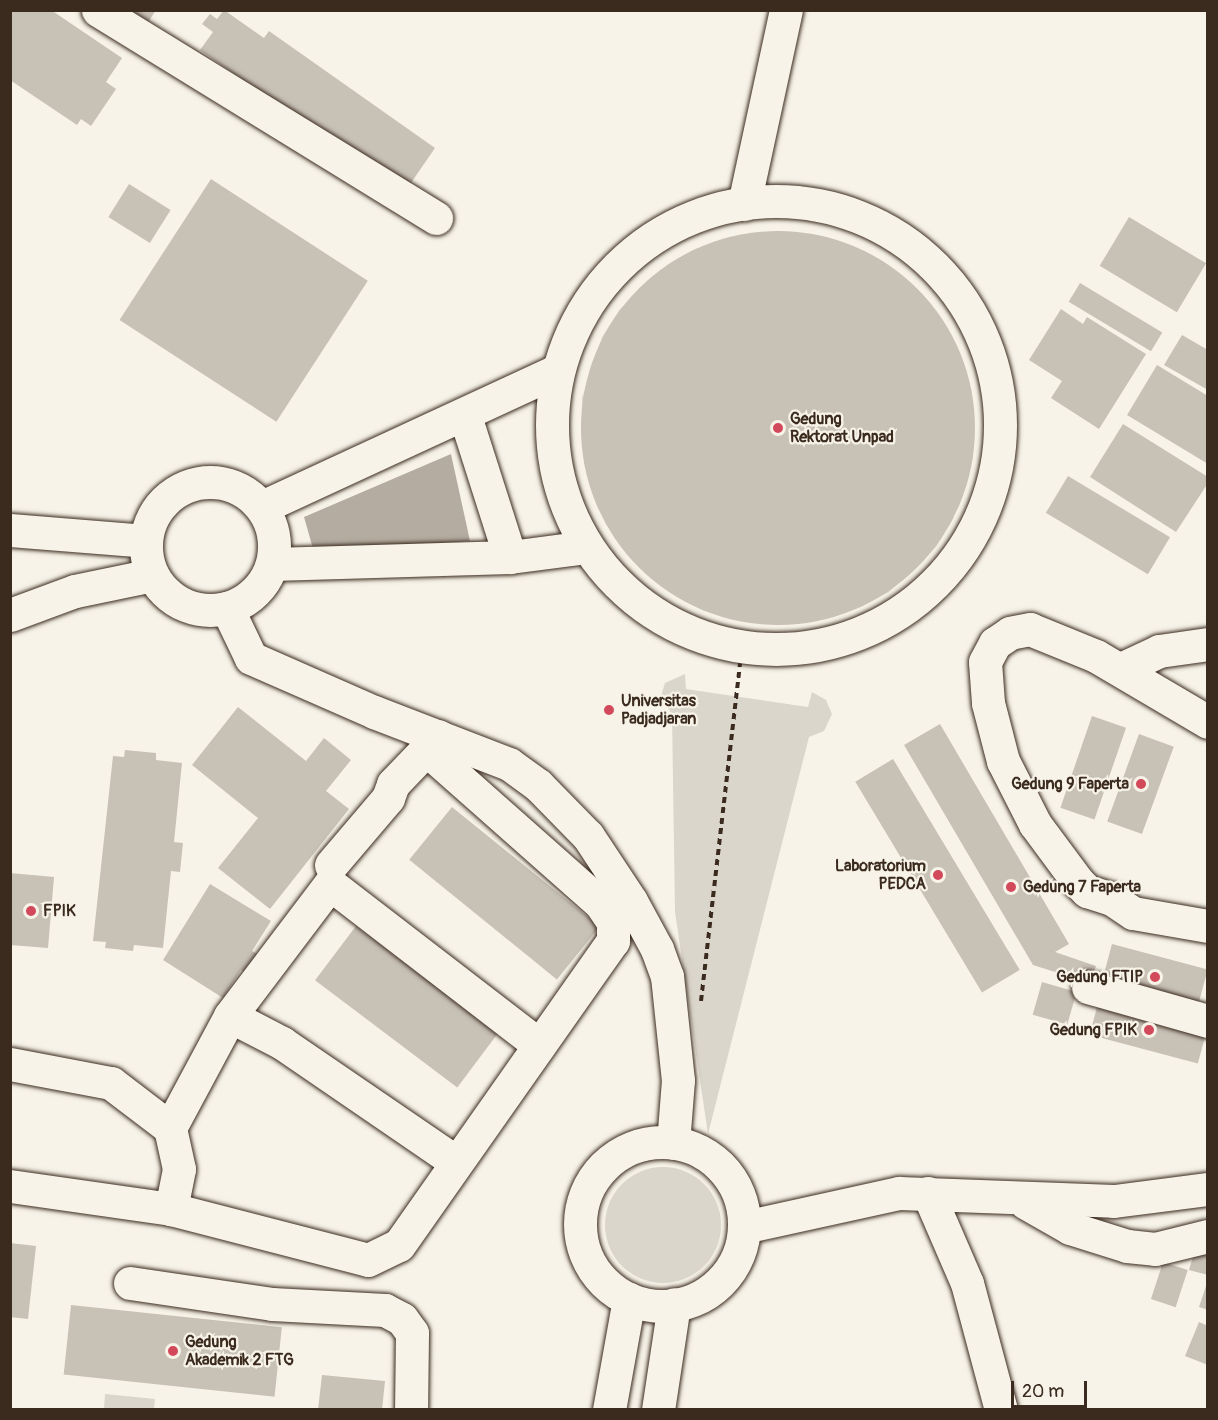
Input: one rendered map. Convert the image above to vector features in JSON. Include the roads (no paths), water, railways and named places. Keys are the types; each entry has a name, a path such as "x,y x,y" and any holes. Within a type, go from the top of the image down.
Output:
{"lane":[{"path":"98,10 436,218"},
{"path":"744,204 785,11"},
{"path":"814,202 888,228 949,278 989,346 1003,423 991,500 953,568 894,619 820,646 742,647 682,629 629,594 587,547 561,492 551,432 556,371 581,311 621,260 674,222 744,204 814,202"},
{"path":"262,507 465,416 556,371"},
{"path":"465,416 510,557"},
{"path":"220,483 237,488 262,507 273,535 272,564 255,592 227,609 205,610 184,605 165,593 152,575 146,541 158,508 185,487 220,483"},
{"path":"10,530 146,541"},
{"path":"272,564 510,557 587,547"},
{"path":"10,615 75,591 152,575"},
{"path":"227,609 251,658 432,742 522,771 588,836 613,870 657,949 667,976 678,1080 673,1143"},
{"path":"1208,722 1121,669 1030,629 1010,633 995,643 985,662 985,679 1003,761 1035,824 1087,891 1112,898 1133,913 1208,927"},
{"path":"1121,669 1159,651 1208,644"},
{"path":"331,866 388,798 393,784 432,742"},
{"path":"10,1186 171,1209 368,1260 399,1245 613,941 613,922 601,904 432,742"},
{"path":"171,1209 179,1170 170,1128 230,1016 330,884 539,1045"},
{"path":"1088,987 1208,1021"},
{"path":"230,1016 282,1043 456,1162"},
{"path":"10,1064 111,1083 170,1128"},
{"path":"650,1143 673,1143 702,1152 729,1176 738,1193 744,1227 737,1258 726,1276 695,1299 659,1306 629,1299 600,1277 589,1260 581,1237 582,1204 590,1185 618,1155 650,1143"},
{"path":"744,1227 900,1193 1114,1201 1208,1189"},
{"path":"928,1193 967,1283 1001,1410"},
{"path":"1020,1199 1070,1228 1127,1246 1155,1249 1208,1236"},
{"path":"130,1283 272,1304 386,1310 402,1319 412,1334 411,1410"},
{"path":"609,1410 629,1299"},
{"path":"658,1410 674,1304"}],"place":[{"name":"Gedung Rektorat Unpad","path":"778,428"},
{"name":"Universitas Padjadjaran","path":"609,710"},
{"name":"Gedung 9 Faperta","path":"1141,784"},
{"name":"Laboratorium PEDCA","path":"938,875"},
{"name":"Gedung 7 Faperta","path":"1011,887"},
{"name":"FPIK","path":"31,911"},
{"name":"Gedung FTIP","path":"1155,977"},
{"name":"Gedung FPIK","path":"1149,1030"},
{"name":"Gedung Akademik 2 FTG","path":"173,1351"}]}
